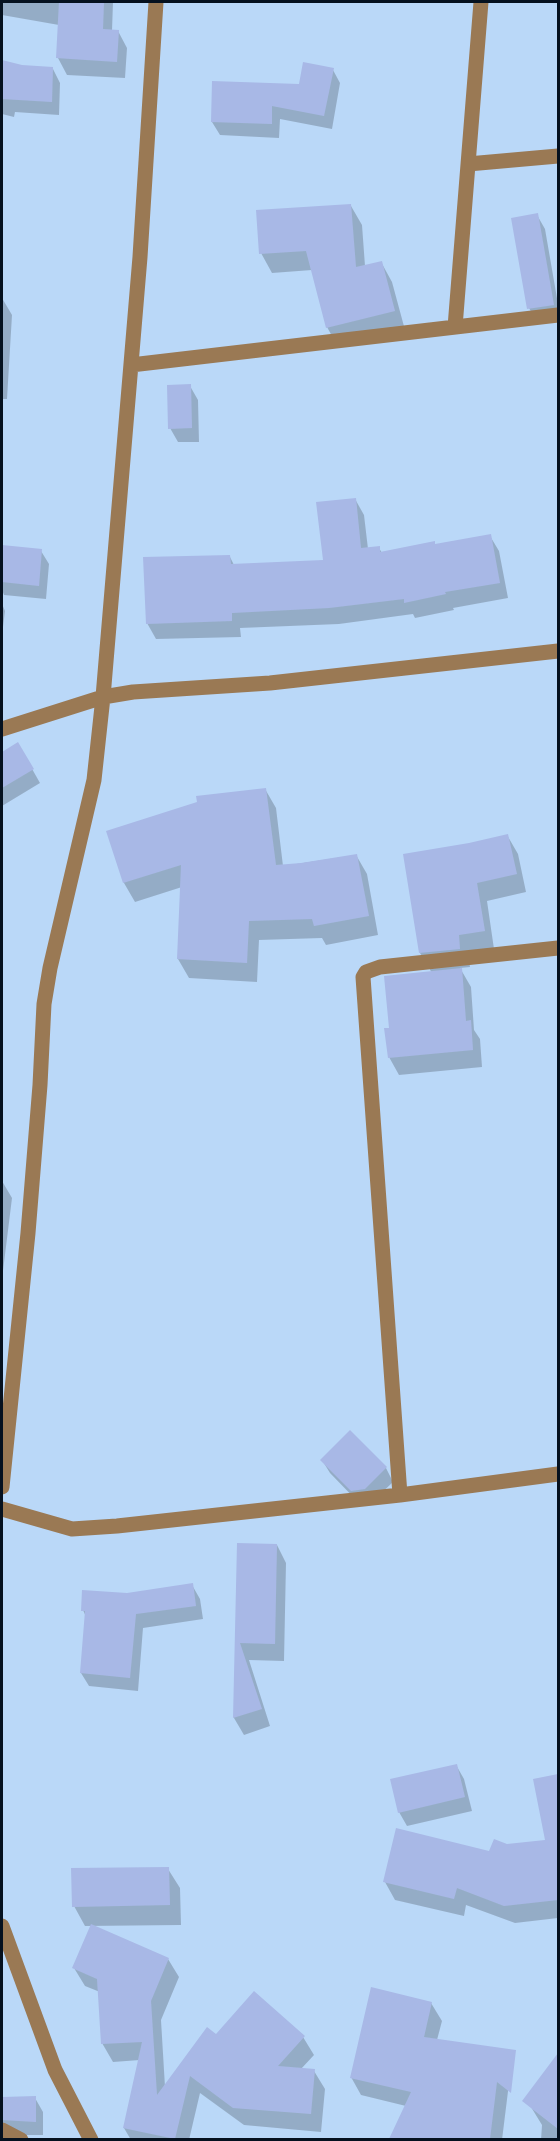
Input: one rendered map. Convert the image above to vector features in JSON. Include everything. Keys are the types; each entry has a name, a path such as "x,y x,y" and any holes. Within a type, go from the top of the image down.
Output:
{"street":[{"path":"2,1487 28,1233 44,1004 50,968 94,780 103,696 140,257 156,2"},
{"path":"455,327 481,2"},
{"path":"468,164 558,156"},
{"path":"131,365 558,315"},
{"path":"2,729 103,696 270,683 558,651"},
{"path":"400,1495 363,977 366,972 380,967 558,948"},
{"path":"2,1509 72,1529 400,1495 558,1474"},
{"path":"2,1926 55,2070 91,2139"},
{"path":"2,2130 21,2139"}],"building":[{"path":"59,2 104,2 103,29 119,30 117,62 56,58"},
{"path":"2,60 22,65 53,67 52,102 2,99"},
{"path":"303,62 334,68 324,116 272,106 272,124 211,122 212,81 299,84"},
{"path":"351,204 356,267 382,261 395,311 326,328 306,251 259,254 256,210"},
{"path":"538,213 554,305 527,309 511,218"},
{"path":"191,384 192,428 168,429 167,385"},
{"path":"356,498 361,548 380,546 380,552 435,541 435,544 491,534 500,583 445,592 446,594 404,603 404,599 329,608 232,613 232,621 146,624 143,557 230,555 231,564 323,560 316,502"},
{"path":"2,545 42,549 39,586 2,582"},
{"path":"18,742 34,769 2,788 2,752"},
{"path":"266,788 276,865 357,854 369,916 314,926 312,919 249,921 247,963 177,959 181,865 123,883 106,831 197,802 196,796"},
{"path":"508,834 517,874 477,883 485,931 459,935 460,949 419,953 403,854"},
{"path":"462,968 466,1021 471,1020 473,1050 388,1058 384,1028 389,1028 384,976"},
{"path":"350,1430 387,1467 365,1489 351,1491 320,1460"},
{"path":"237,1543 277,1544 275,1644 240,1643 262,1709 233,1718"},
{"path":"193,1583 196,1606 136,1614 130,1678 80,1673 85,1611 81,1611 82,1590 127,1593"},
{"path":"457,1764 465,1797 398,1813 390,1779"},
{"path":"558,1774 558,1900 504,1906 457,1888 454,1899 383,1882 396,1828 489,1851 494,1839 507,1844 545,1840 533,1779"},
{"path":"169,1867 170,1905 72,1907 71,1868"},
{"path":"91,1924 169,1958 151,2001 157,2095 207,2027 216,2034 254,1991 305,2036 278,2066 315,2069 311,2114 233,2108 190,2076 175,2139 123,2128 142,2042 101,2044 97,1979 72,1968"},
{"path":"371,1987 432,2002 424,2037 516,2050 511,2093 497,2082 490,2139 389,2139 411,2092 350,2078"},
{"path":"558,2053 558,2129 522,2101"},
{"path":"36,2096 36,2122 2,2120 2,2097"}]}
